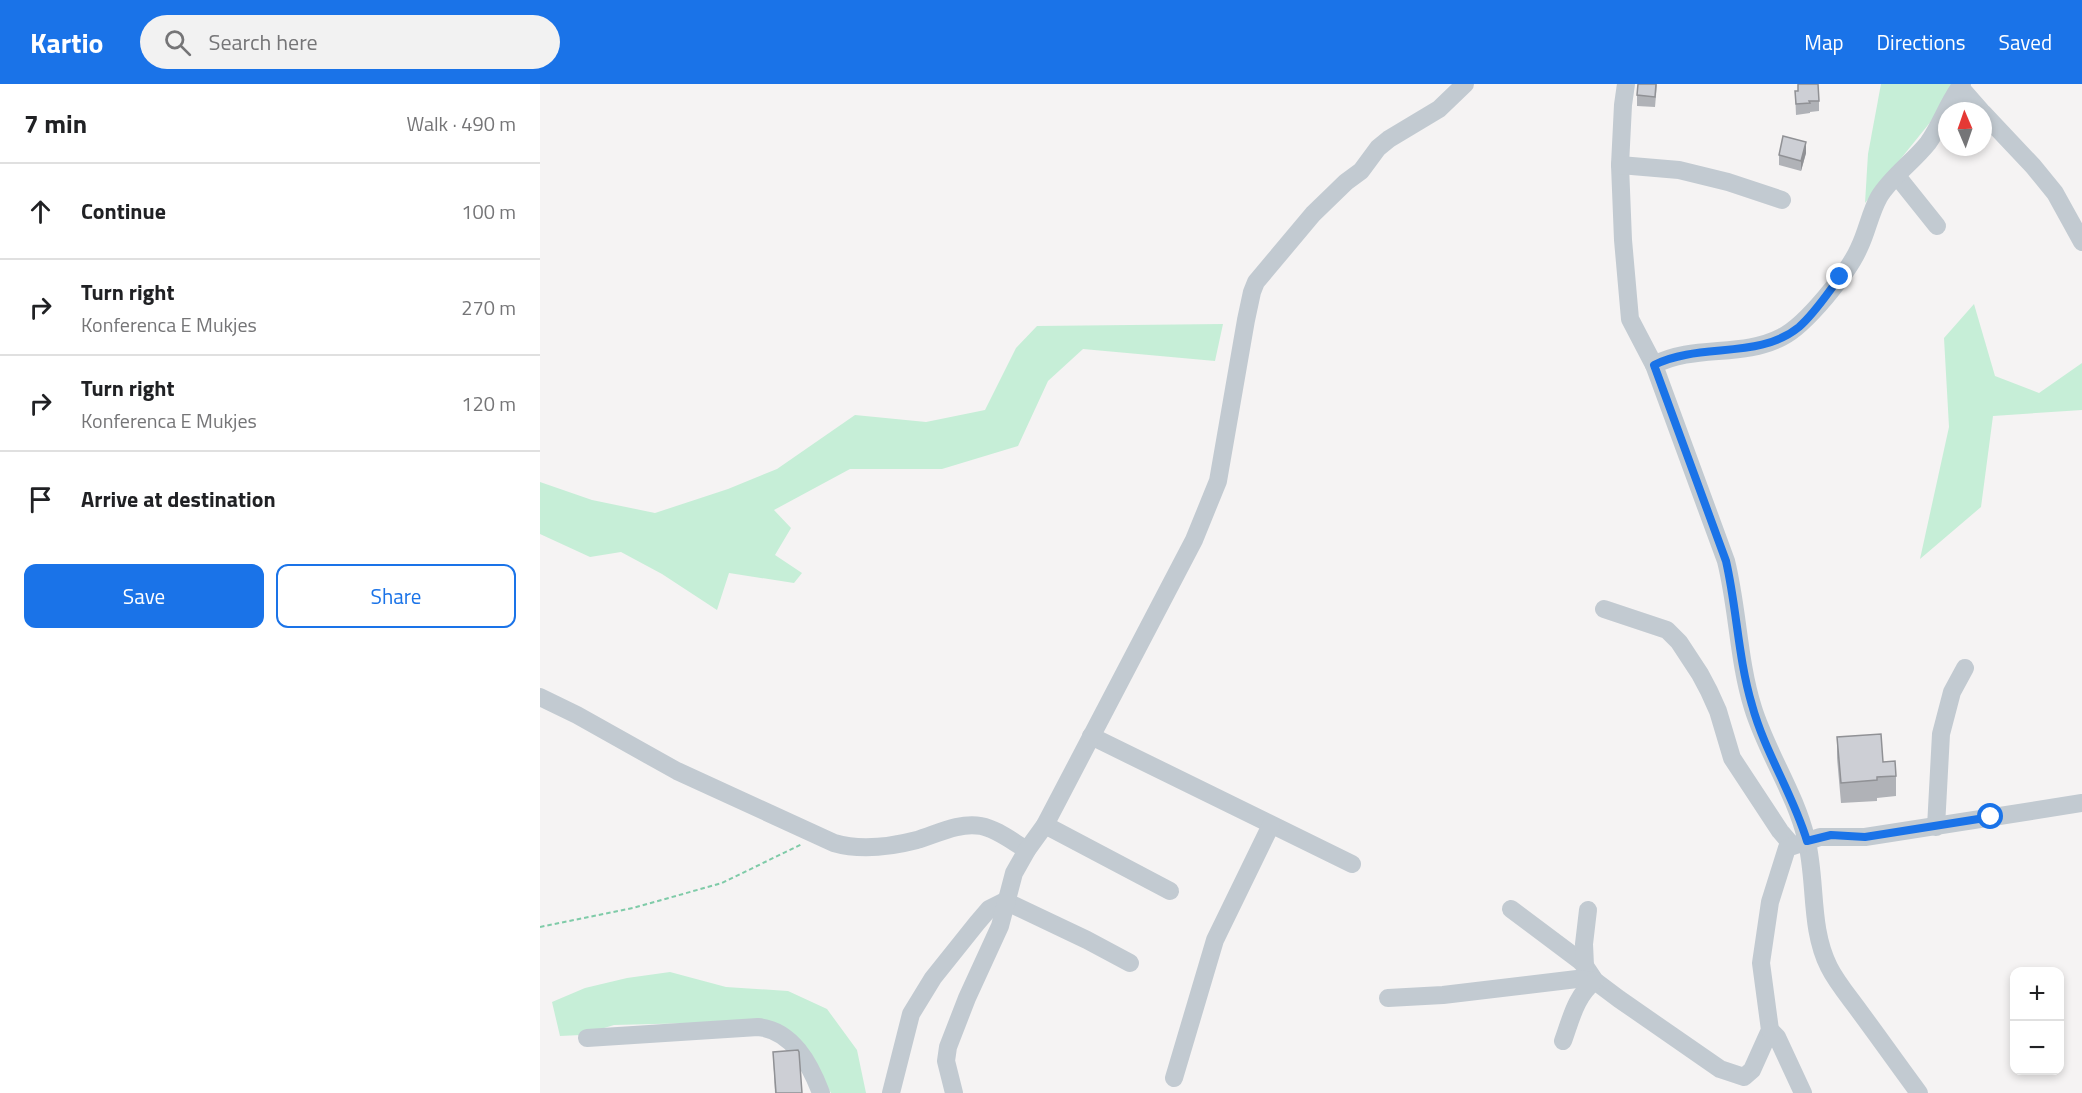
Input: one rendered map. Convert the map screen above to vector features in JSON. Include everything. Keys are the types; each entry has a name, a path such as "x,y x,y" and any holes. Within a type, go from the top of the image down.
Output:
{"street":[{"path":"954,1093 946,1061 948,1047 967,998 1000,926 1014,873 1045,825 1194,540 1214,496 1222,464 1246,320 1256,282 1313,214 1346,182 1361,171 1378,148 1389,139 1439,110 1465,84"},
{"path":"1626,84 1620,165 1623,240 1630,319 1654,365 1726,561 1732,585 1744,671 1757,722 1797,808 1800,843 1823,954 1840,985 1919,1093"},
{"path":"1654,365 1681,354 1766,345 1798,327 1816,308 1849,265 1858,251 1879,198 1928,142 1961,86 1974,102"},
{"path":"1992,123 2055,193 2082,242"},
{"path":"1620,165 1679,170 1728,182 1782,200"},
{"path":"1897,176 1937,226"},
{"path":"1604,609 1667,630 1679,642 1709,691 1718,711 1732,758 1780,831 1800,843"},
{"path":"1936,827 1941,734 1952,692 1965,669"},
{"path":"540,697 677,771 816,836 848,847 879,847 956,828 979,826 990,829 1027,850"},
{"path":"1091,736 1352,864"},
{"path":"1511,909 1590,974 1720,1069 1744,1077 1752,1070 1770,1030 1770,1016 1761,978 1762,947 1770,902 1787,848 1820,837 1865,837 2082,803"},
{"path":"1045,825 1170,891"},
{"path":"1174,1078 1215,940 1271,825"},
{"path":"1005,901 1088,940 1130,963"},
{"path":"891,1093 911,1014 933,978 976,923 989,909 1005,901"},
{"path":"1563,1041 1590,974 1584,944 1588,910"},
{"path":"1388,998 1443,995 1577,979 1590,974"},
{"path":"587,1038 771,1028 782,1034 801,1053 821,1093"},
{"path":"1770,1030 1777,1037 1803,1093"}],"path":[{"path":"540,927 633,908 722,883 816,836"}],"green space":[{"path":"1881,84 1952,84 1942,102 1938,102 1938,109 1932,120 1865,203 1868,154"},
{"path":"1974,304 1995,376 2039,393 2082,363 2082,410 1993,416 1981,507 1920,559 1949,427 1944,338"},
{"path":"1223,324 1215,361 1083,349 1048,381 1018,446 942,469 850,469 774,510 791,528 775,555 802,573 794,583 729,573 717,610 662,574 621,552 590,557 540,534 540,482 592,500 655,513 728,489 777,469 855,415 926,422 985,410 1016,348 1037,326"},
{"path":"670,972 726,987 788,991 827,1009 857,1050 866,1093 831,1093 815,1064 781,1026 734,1022 614,1025 581,1035 560,1036 552,1002 585,988 627,978"}],"building":[{"path":"1638,84 1656,84 1655,97 1637,95"},
{"path":"1798,84 1818,84 1819,101 1796,104 1795,91 1798,91"},
{"path":"1783,136 1806,142 1801,161 1779,155"},
{"path":"1881,734 1883,762 1895,761 1896,776 1841,783 1837,737"},
{"path":"798,1050 802,1093 776,1093 773,1052"}],"route":[{"path":"1840,277 1798,327 1783,337 1766,345 1681,354 1654,365 1726,561 1732,585 1746,683 1757,722 1797,808 1807,841 1831,835 1865,837 1991,817"}]}
